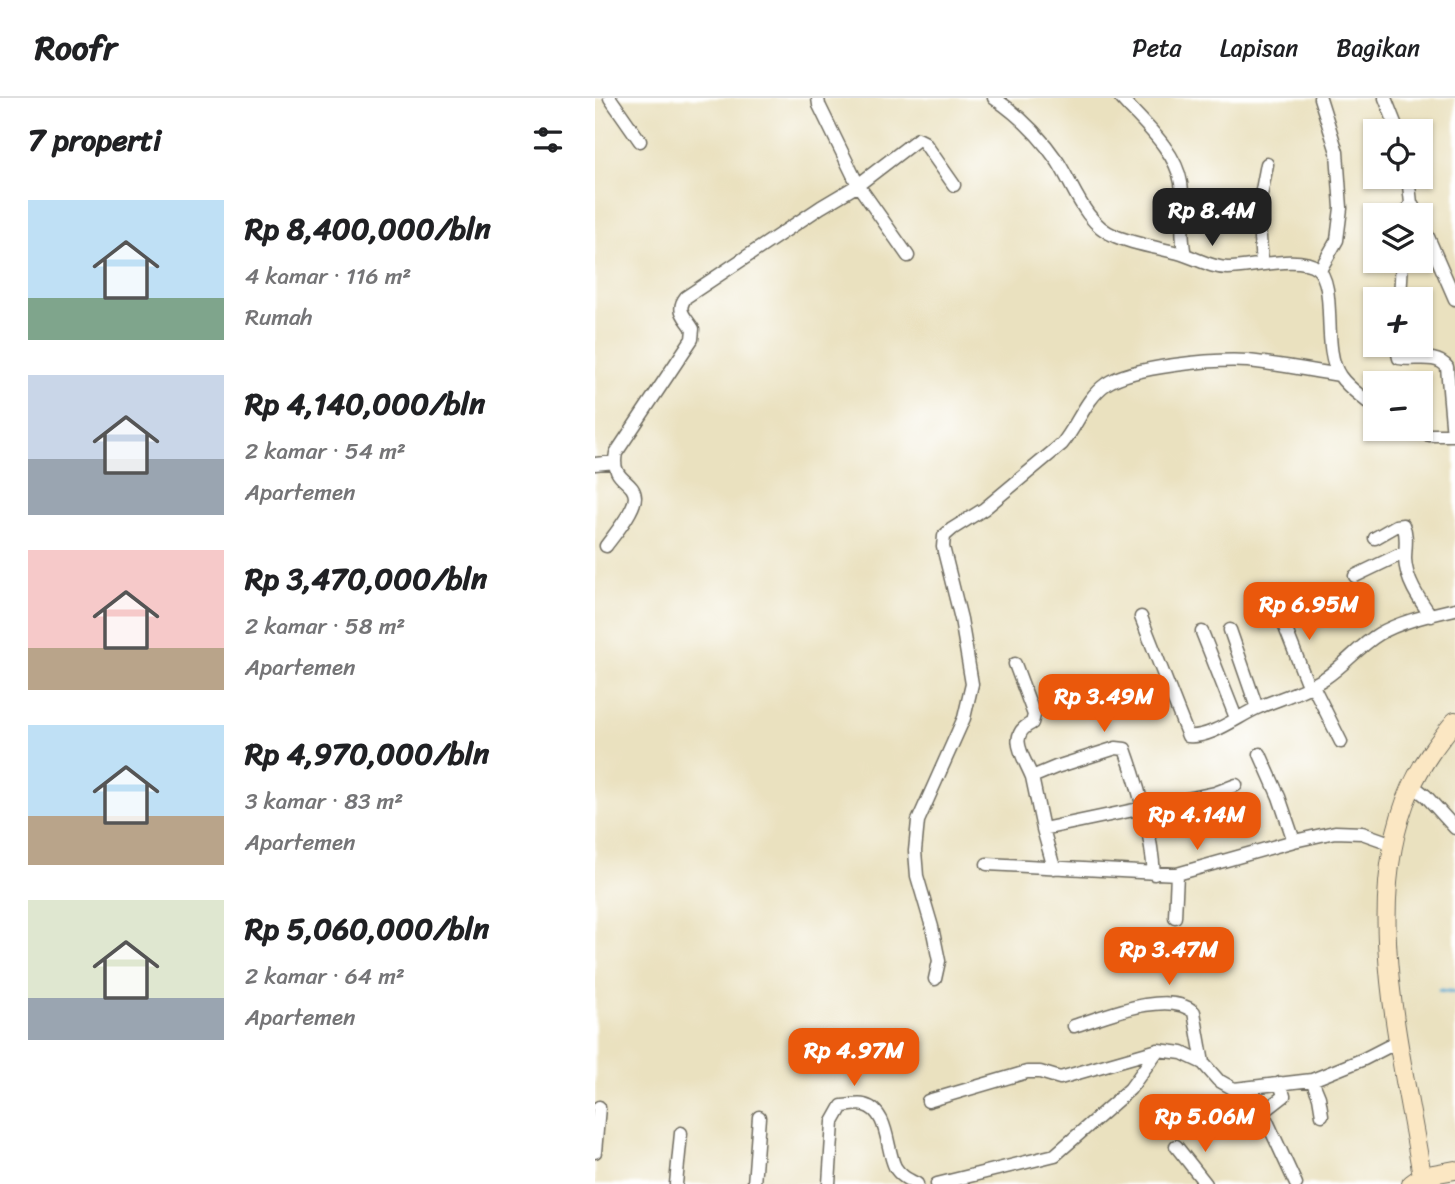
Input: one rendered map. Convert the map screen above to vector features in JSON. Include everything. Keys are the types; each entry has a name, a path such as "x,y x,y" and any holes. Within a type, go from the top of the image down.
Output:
{"street":[{"path":"610,98 640,141"},
{"path":"818,98 858,185 908,256"},
{"path":"994,98 1011,109 1031,128 1057,161 1084,209 1103,229 1117,237 1221,267 1297,263 1311,265 1319,270 1328,297 1329,342 1339,375 1363,397"},
{"path":"1121,98 1162,144 1176,165 1181,184 1181,231 1185,255"},
{"path":"1319,270 1337,240 1341,208 1337,152 1320,98"},
{"path":"1385,98 1393,119"},
{"path":"606,546 632,507 635,497 632,488 619,476 615,462 620,445 692,339 693,329 680,307 685,297 858,185 918,139 924,142 954,185"},
{"path":"1262,264 1258,211 1267,164"},
{"path":"1433,249 1455,299"},
{"path":"1399,357 1434,359 1443,362 1447,367 1454,435 1433,435"},
{"path":"935,979 939,961 917,876 915,851 918,821 964,718 972,684 961,619 943,547 944,536 984,509 1062,444 1090,398 1107,383 1122,376 1170,366 1248,361 1339,375"},
{"path":"595,464 615,462"},
{"path":"1375,538 1396,526 1403,526 1406,536 1406,570 1431,616"},
{"path":"1355,576 1405,552"},
{"path":"1277,607 1311,687 1341,742"},
{"path":"1141,617 1188,736 1217,728 1257,708 1311,687 1341,667 1376,635 1390,628 1455,609"},
{"path":"1230,630 1257,708"},
{"path":"1202,632 1236,718"},
{"path":"1014,664 1034,715 1032,723 1017,735 1032,777 1054,868"},
{"path":"1453,727 1434,747 1412,785 1389,861 1385,914 1419,1182 1455,1170"},
{"path":"1032,777 1056,766 1122,747 1142,808 1152,851 1154,874"},
{"path":"1259,754 1279,797 1294,841"},
{"path":"1043,829 1215,793 1236,785"},
{"path":"1412,785 1426,796 1455,828"},
{"path":"987,864 1177,874 1294,841 1349,831 1372,835 1393,844"},
{"path":"1175,917 1177,874"},
{"path":"1074,1026 1143,1005 1182,1005 1194,1012 1203,1063"},
{"path":"928,1101 1027,1072 1040,1072 1060,1078 1158,1050 1182,1053 1203,1063 1222,1083 1234,1089 1312,1080 1364,1059 1399,1041"},
{"path":"937,1184 1055,1155 1130,1089 1158,1050"},
{"path":"1312,1080 1322,1115"},
{"path":"1280,1083 1284,1096 1266,1110 1265,1117 1296,1184"},
{"path":"829,1184 833,1122 842,1106 863,1104 873,1109 882,1121 895,1168 905,1178 917,1184"},
{"path":"595,1152 599,1107"},
{"path":"754,1184 759,1117"},
{"path":"676,1184 681,1133"},
{"path":"1177,1146 1206,1184"}],"waterway":[{"path":"1439,990 1455,992"}]}
